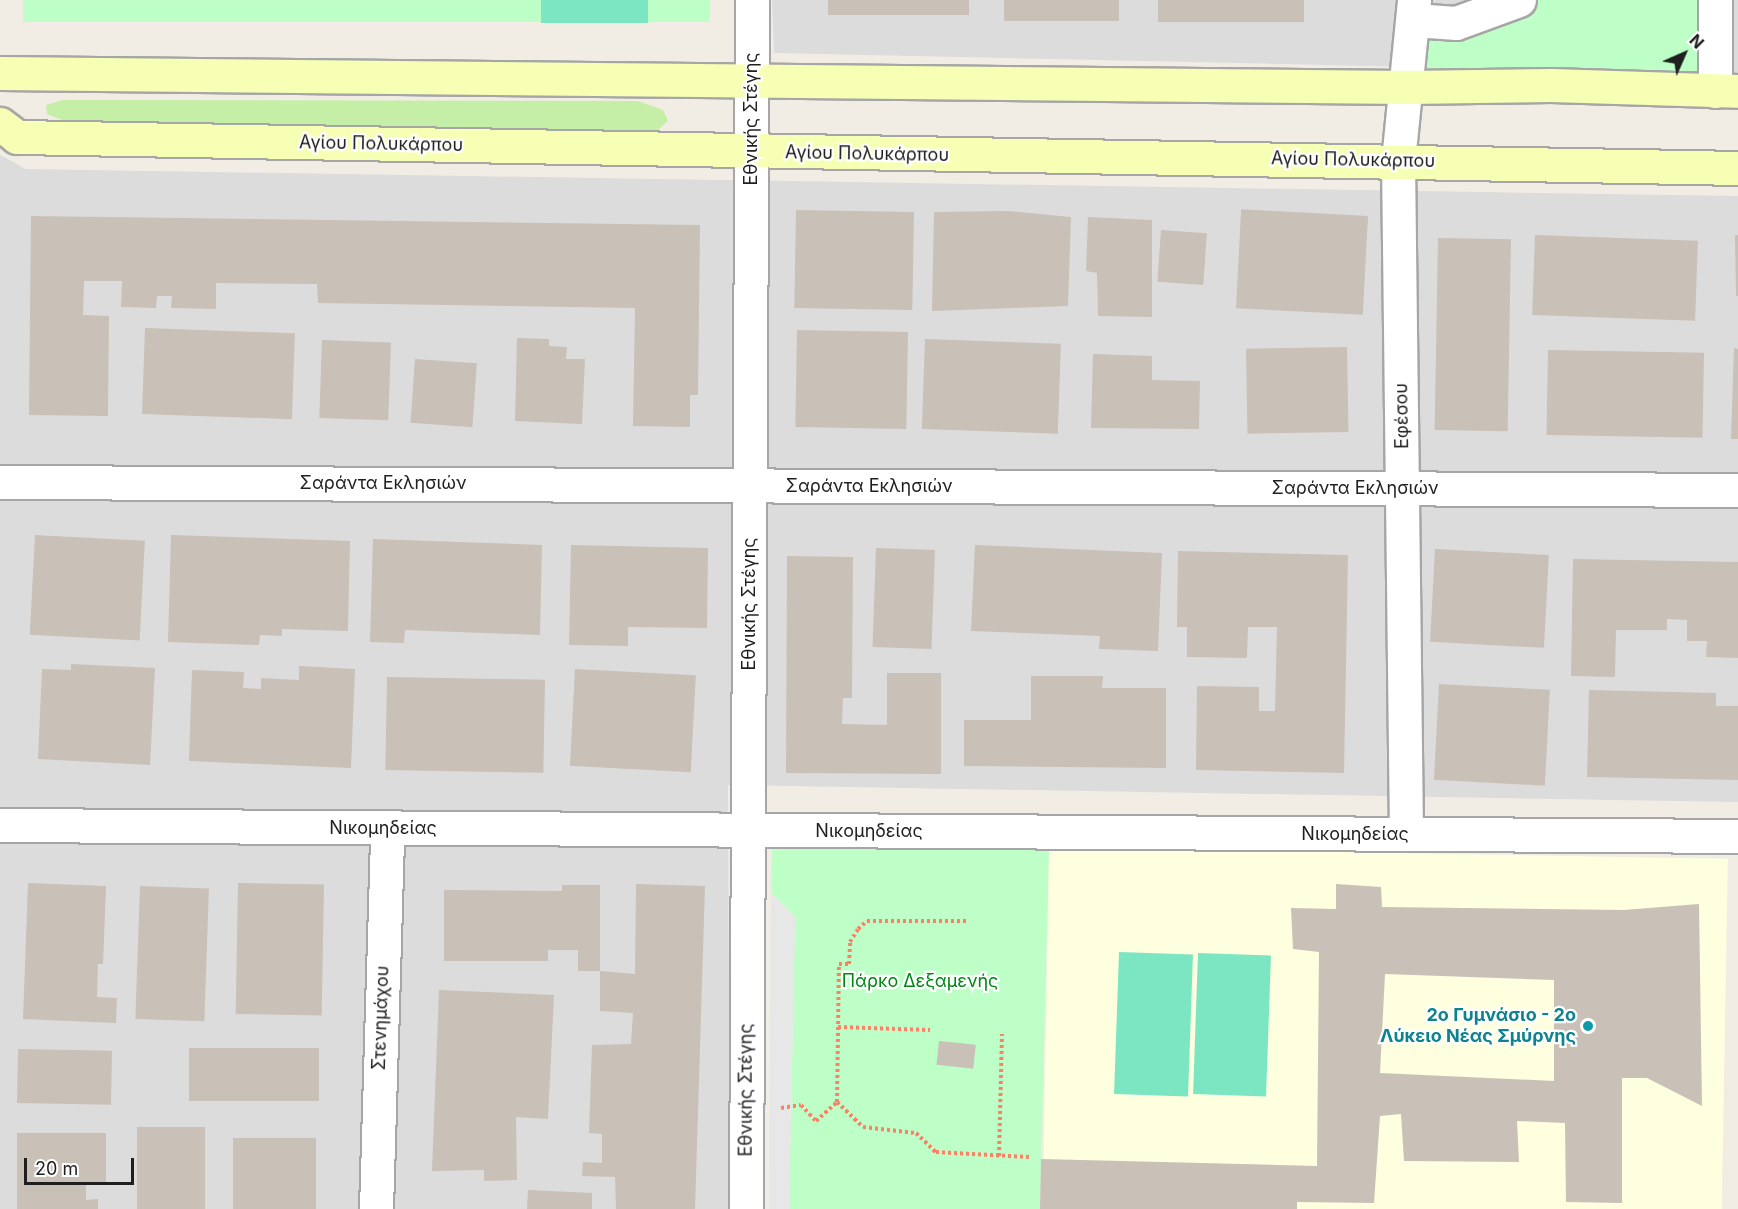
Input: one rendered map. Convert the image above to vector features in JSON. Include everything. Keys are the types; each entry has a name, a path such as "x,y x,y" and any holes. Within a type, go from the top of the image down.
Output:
{"street":[{"name":"Εθνικής Στέγης","path":"746,1209 752,0"},
{"path":"1414,10 1456,23 1519,0"},
{"path":"0,73 751,78 1407,87 1551,86 1727,91 1715,0"},
{"name":"Εφέσου","path":"1406,834 1404,488 1398,161 1414,10"},
{"name":"Αγίου Πολυκάρπου","path":"0,124 17,137 1738,168"},
{"name":"Σαράντα Εκλησιών","path":"0,482 1738,490"},
{"name":"Νικομηδείας","path":"0,825 1738,836"},
{"name":"Στενημάχου","path":"376,1209 387,828"}],"path":[{"path":"966,921 867,921 850,942 849,964 839,964 837,1102 863,1127 916,1133 936,1152 1029,1157"},
{"path":"838,1027 930,1030"},
{"path":"999,1156 1002,1034"},
{"path":"746,1129 765,1110 801,1105 816,1121 837,1102"}],"shaded area":[{"path":"772,0 1738,0 1738,74 774,53"},
{"path":"0,155 26,169 1738,196 1738,802 728,785 730,1209 0,1209"},
{"path":"1049,847 1728,859 1722,1209 1043,1209"},
{"path":"771,893 795,917 789,1209 769,1209"}],"green space":[{"path":"23,0 710,0 710,22 23,22"},
{"path":"541,0 648,0 648,23 541,23"},
{"path":"1519,0 1715,0 1715,91 1407,87 1414,20"},
{"path":"63,100 638,101 663,110 668,121 658,130 644,134 65,121 47,114 46,105"},
{"name":"Πάρκο Δεξαμενής","path":"772,841 1049,847 1040,1209 775,1209 789,1208 795,917 771,893"},
{"path":"1119,952 1193,955 1188,1096 1114,1094"},
{"path":"1198,953 1271,956 1266,1096 1193,1094"}],"building":[{"path":"828,0 969,0 969,15 828,15"},
{"path":"1004,0 1119,0 1119,21 1004,21"},
{"path":"1158,0 1304,0 1304,22 1158,22"},
{"path":"1241,209 1368,216 1363,315 1236,308"},
{"path":"796,210 914,212 912,310 794,308"},
{"path":"1007,211 1071,217 1068,306 932,311 934,212"},
{"path":"31,216 700,225 698,395 690,395 690,427 633,426 635,308 318,303 317,284 216,283 216,309 171,308 172,296 157,296 156,308 121,307 122,281 84,281 83,315 109,316 108,416 29,415"},
{"path":"1088,217 1152,220 1152,317 1098,316 1097,273 1086,271"},
{"path":"1161,230 1207,233 1203,285 1157,282"},
{"path":"1535,235 1698,241 1695,321 1532,315"},
{"path":"1735,235 1738,235 1738,296 1736,296"},
{"path":"1438,238 1511,239 1508,431 1435,430"},
{"path":"145,328 295,333 292,419 142,414"},
{"path":"797,330 908,332 906,429 795,427"},
{"path":"517,338 549,339 549,346 567,347 566,359 585,359 582,424 515,421"},
{"path":"925,339 1061,344 1058,434 922,429"},
{"path":"322,340 391,342 388,420 319,418"},
{"path":"1347,347 1348,432 1247,434 1246,349"},
{"path":"1734,348 1738,349 1738,439 1731,439"},
{"path":"1548,350 1704,353 1702,438 1547,435"},
{"path":"1093,354 1152,356 1152,380 1200,381 1199,429 1091,428"},
{"path":"415,359 477,363 472,427 411,423"},
{"path":"35,535 145,541 140,641 30,635"},
{"path":"171,535 350,541 348,631 282,629 282,636 260,635 259,645 168,642"},
{"path":"373,539 542,545 540,635 405,630 404,643 370,642"},
{"path":"571,545 708,548 707,628 628,627 628,646 569,645"},
{"path":"975,545 1162,553 1158,651 1099,649 1100,636 971,631"},
{"path":"876,548 935,550 932,649 873,647"},
{"path":"1435,549 1549,555 1544,648 1430,642"},
{"path":"1178,551 1348,555 1344,773 1196,770 1197,686 1259,687 1259,711 1275,711 1277,627 1248,627 1247,658 1187,657 1187,627 1177,627"},
{"path":"787,556 853,557 852,698 843,698 842,724 887,725 887,673 941,673 941,774 786,773"},
{"path":"1573,559 1738,562 1738,658 1706,657 1707,641 1687,641 1687,620 1667,619 1667,630 1616,630 1615,677 1571,676"},
{"path":"71,664 155,668 150,765 38,759 42,669 71,670"},
{"path":"299,666 355,669 351,768 189,761 192,670 244,672 243,688 261,689 261,678 299,680"},
{"path":"575,669 696,675 691,772 570,766"},
{"path":"1031,676 1103,676 1102,688 1166,688 1166,768 964,766 964,720 1031,720"},
{"path":"387,677 545,680 543,773 385,770"},
{"path":"1439,684 1550,690 1545,786 1434,780"},
{"path":"1589,690 1716,693 1716,706 1738,706 1738,780 1587,777"},
{"path":"28,883 106,886 103,964 98,964 97,997 117,998 116,1023 23,1019"},
{"path":"238,883 324,885 322,1015 236,1014"},
{"path":"636,884 705,886 695,1209 616,1209 615,1177 582,1176 583,1162 602,1163 602,1134 589,1133 592,1045 631,1044 633,1013 600,1011 600,971 635,974"},
{"name":"2ο Γυμνάσιο - 2ο Λύκειο Νέας Σμύρνης","path":"1336,884 1381,887 1382,907 1624,910 1699,904 1702,1106 1647,1078 1622,1078 1622,1203 1566,1202 1565,1123 1517,1121 1519,1162 1404,1161 1401,1114 1380,1116 1374,1203 1297,1202 1297,1209 1040,1209 1041,1159 1317,1166 1319,952 1293,949 1291,908 1336,909","holes":["1385,974 1554,980 1554,1081 1380,1073"]},
{"path":"562,885 600,885 600,971 578,971 578,950 548,950 548,961 444,961 444,890 562,891"},
{"path":"140,886 209,888 204,1021 135,1019"},
{"path":"439,990 554,995 548,1119 516,1117 517,1180 484,1181 484,1170 432,1171"},
{"path":"939,1041 976,1045 973,1069 936,1065"},
{"path":"189,1048 319,1048 319,1101 189,1101"},
{"path":"18,1049 112,1051 111,1105 17,1103"},
{"path":"137,1127 205,1127 205,1209 137,1209"},
{"path":"17,1133 106,1133 106,1185 86,1185 86,1200 98,1199 98,1209 17,1209"},
{"path":"233,1138 316,1138 316,1209 233,1209"},
{"path":"528,1190 592,1193 592,1209 527,1209"}],"place":[{"name":"2ο Γυμνάσιο - 2ο Λύκειο Νέας Σμύρνης","path":"1588,1026"}]}
